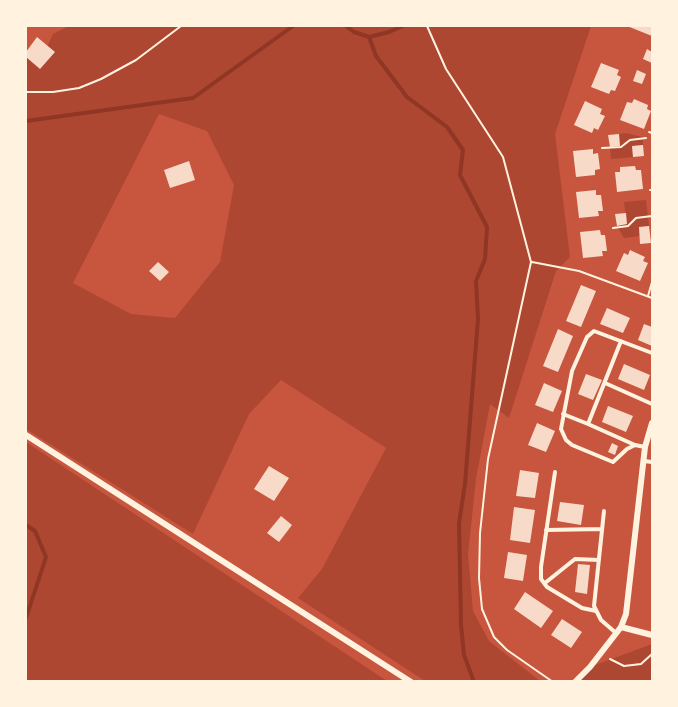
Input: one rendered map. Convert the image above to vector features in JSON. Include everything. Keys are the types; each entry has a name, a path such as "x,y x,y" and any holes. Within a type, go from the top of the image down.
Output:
{"street":[{"path":"574,681 600,654 621,627 626,614 645,447 652,423"},
{"path":"26,435 411,681"},
{"path":"621,627 652,635"}],"lane":[{"path":"634,445 613,462 572,445 566,440 561,429 563,414 572,371 586,337 594,331 652,353"},
{"path":"588,424 621,341"},
{"path":"605,382 652,404"},
{"path":"563,414 634,445 645,447"},
{"path":"644,461 652,462"},
{"path":"555,472 541,567 544,583 582,608 597,611"},
{"path":"604,511 594,606 601,620 616,633"},
{"path":"546,530 602,529"},
{"path":"544,583 575,559 599,560"}],"path":[{"path":"26,92 53,92 79,88 101,79 136,60 181,26"},
{"path":"427,27 446,69 503,157 531,262 488,459 480,533 479,578 482,609 494,637 507,650 553,681"},
{"path":"602,148 621,147 630,140 646,138"},
{"path":"613,228 628,226 636,218 652,216"},
{"path":"531,262 579,271 652,298"},
{"path":"648,297 652,282"},
{"path":"600,654 624,666 641,664 652,654"}],"shaded area":[{"path":"69,26 591,26 555,134 570,257 556,271 509,418 490,404 476,479 468,554 473,611 489,641 540,681 425,681 298,598 322,569 386,448 281,380 249,414 193,534 26,429 26,58 42,58 53,34","holes":["159,114 207,131 234,185 220,262 175,318 131,314 73,283"]},
{"path":"626,133 643,137 643,145 632,146 633,157 611,159 610,147 620,146 619,134"},
{"path":"646,200 649,226 639,227 640,236 624,238 617,226 627,224 624,202"},
{"path":"26,442 387,681 26,681"},
{"path":"652,644 652,681 577,682 590,667"}],"building":[{"path":"627,26 652,26 652,36"},
{"path":"37,37 55,52 40,69 26,57 26,52"},
{"path":"647,49 652,52 652,63 643,59"},
{"path":"601,63 619,70 617,75 621,77 615,91 611,90 609,94 591,87"},
{"path":"637,70 646,74 642,84 633,81"},
{"path":"634,99 648,105 647,109 651,111 644,129 620,120 627,102 632,103"},
{"path":"585,101 602,109 600,114 605,116 598,130 594,128 592,133 574,125"},
{"path":"619,134 620,146 610,147 608,135"},
{"path":"643,145 644,156 633,157 632,146"},
{"path":"593,149 593,154 598,153 600,169 595,170 595,175 576,177 573,151"},
{"path":"189,161 195,180 170,188 164,170"},
{"path":"635,166 636,170 641,170 643,189 617,192 615,172 620,172 620,167"},
{"path":"596,190 596,195 601,195 603,211 598,211 599,216 579,218 576,192"},
{"path":"626,213 627,224 617,226 615,214"},
{"path":"649,226 651,243 640,244 639,227"},
{"path":"600,230 601,235 605,235 607,251 602,251 603,256 583,258 580,232"},
{"path":"630,250 645,257 643,261 648,263 640,281 616,271 624,253 628,255"},
{"path":"158,262 169,272 160,281 149,271"},
{"path":"581,285 596,291 581,327 566,321"},
{"path":"607,308 630,318 623,333 600,324"},
{"path":"644,324 652,327 652,346 638,340"},
{"path":"558,329 573,336 558,372 543,366"},
{"path":"624,364 650,375 644,390 618,379"},
{"path":"586,374 602,380 593,400 578,394"},
{"path":"544,383 562,391 553,412 535,405"},
{"path":"608,406 633,416 626,432 602,422"},
{"path":"537,423 555,431 546,452 528,445"},
{"path":"612,443 618,446 615,455 608,452"},
{"path":"269,466 289,478 274,501 254,489"},
{"path":"520,470 539,473 535,498 516,496"},
{"path":"560,502 584,505 581,525 557,521"},
{"path":"514,507 535,510 530,543 510,540"},
{"path":"281,516 292,525 279,542 267,533"},
{"path":"508,552 527,555 523,581 504,578"},
{"path":"578,564 590,565 587,594 575,592"},
{"path":"525,592 553,611 541,628 514,609"},
{"path":"562,619 582,632 571,648 551,635"}],"waterway":[{"path":"26,121 193,98 293,26"},
{"path":"346,26 354,32 369,37 403,26"},
{"path":"369,37 376,56 407,97 447,127 463,150 460,175 487,227 485,259 476,281 478,319 465,484 459,523 461,625 464,655 474,682"},
{"path":"26,525 35,531 46,557 26,618"}]}
